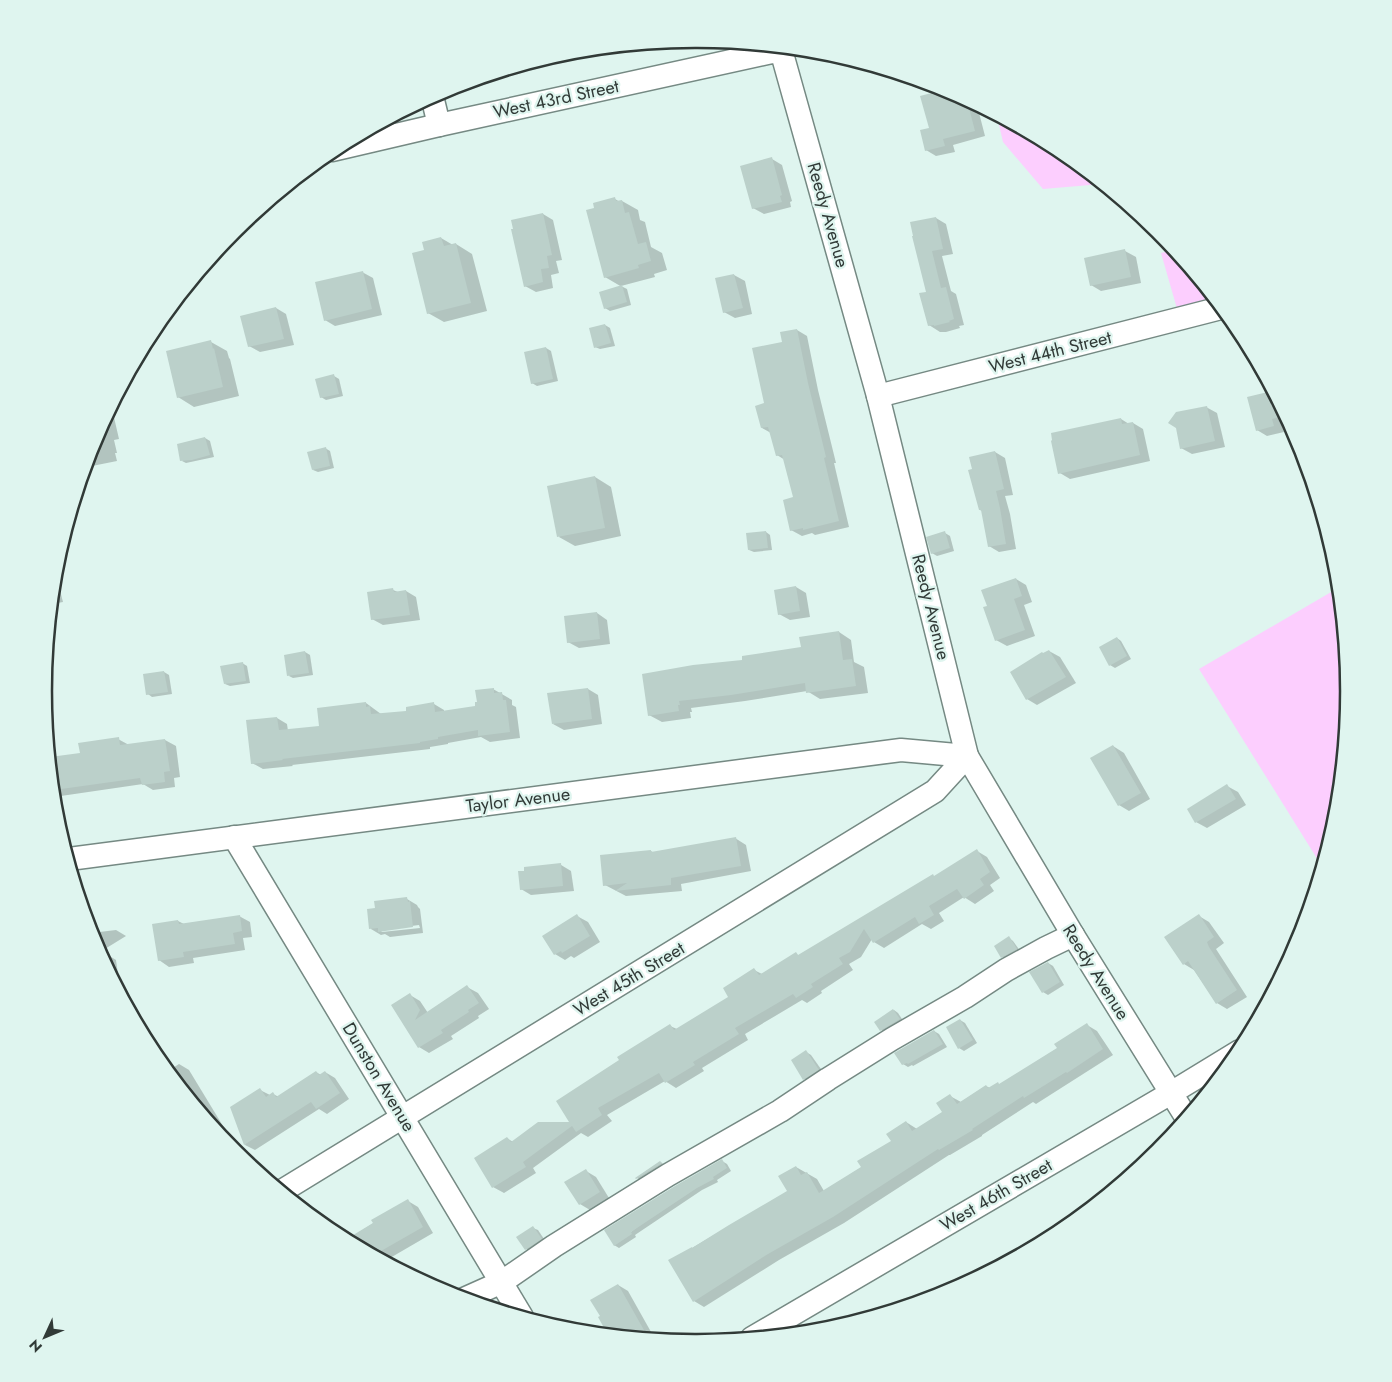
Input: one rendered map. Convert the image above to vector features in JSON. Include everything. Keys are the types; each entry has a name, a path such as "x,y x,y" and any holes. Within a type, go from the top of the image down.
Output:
{"street":[{"name":"West 43rd Street","path":"358,144 439,124 771,52"},
{"name":"Reedy Avenue","path":"782,53 878,396 968,756 1073,935 1183,1112"},
{"path":"434,103 439,124"},
{"name":"West 44th Street","path":"878,396 1215,310"},
{"name":"Taylor Avenue","path":"74,859 901,750 968,756"},
{"name":"West 45th Street","path":"287,1188 935,792 968,756"},
{"name":"Dunston Avenue","path":"234,837 518,1309"},
{"path":"474,1295 502,1282 554,1246 668,1175 780,1111 892,1039 965,997 1006,970 1073,935"},
{"name":"West 46th Street","path":"765,1330 1222,1062"}],"shaded area":[{"path":"999,124 1054,156 1094,185 1043,189 1003,142"},
{"path":"1166,252 1210,304 1178,312 1161,253"},
{"path":"1331,592 1338,649 1340,691 1338,733 1334,775 1318,859 1199,669"}],"building":[{"path":"933,93 969,109 975,131 943,139 945,146 925,151 920,130 929,128 920,96"},
{"path":"772,157 782,195 780,196 782,202 752,209 740,166"},
{"path":"615,197 616,201 622,200 625,213 629,212 638,244 646,242 651,261 638,265 639,268 604,278 586,210 594,208 593,203"},
{"path":"543,213 552,255 547,256 549,268 541,269 543,282 524,287 511,229 513,229 511,220"},
{"path":"936,217 943,249 932,251 941,288 946,287 954,319 950,322 928,326 919,293 926,292 910,222"},
{"path":"441,237 444,246 456,243 471,303 427,314 412,253 424,250 422,242"},
{"path":"1125,249 1131,277 1090,286 1084,258"},
{"path":"363,271 372,309 324,321 315,282"},
{"path":"734,274 743,308 723,313 715,278"},
{"path":"622,285 627,302 604,309 599,292"},
{"path":"276,307 284,339 248,347 240,316"},
{"path":"605,324 611,343 594,348 589,328"},
{"path":"797,329 839,521 803,530 803,528 790,531 783,500 793,497 782,455 776,456 768,427 761,428 755,406 764,403 752,348 782,342 780,332"},
{"path":"211,340 223,387 177,398 166,351"},
{"path":"546,347 553,379 531,384 524,352"},
{"path":"334,374 339,394 320,398 315,379"},
{"path":"1266,393 1278,418 1272,419 1274,426 1256,431 1247,397"},
{"path":"1207,406 1215,441 1180,449 1176,428 1168,423 1176,412"},
{"path":"1121,418 1122,424 1133,422 1140,455 1058,474 1051,433"},
{"path":"205,437 210,455 180,461 177,444"},
{"path":"326,447 330,466 312,470 307,452"},
{"path":"995,451 1004,489 996,491 1006,544 988,547 981,510 979,510 968,470 972,469 969,457"},
{"path":"595,476 605,528 557,537 547,486"},
{"path":"766,531 768,548 748,550 746,533"},
{"path":"945,531 950,548 931,554 926,537"},
{"path":"1016,578 1022,596 1014,599 1025,630 995,641 983,607 987,606 981,590"},
{"path":"796,586 800,611 778,615 774,590"},
{"path":"393,588 394,592 406,590 410,615 371,620 367,592"},
{"path":"597,612 600,639 567,643 564,616"},
{"path":"839,631 843,660 852,659 856,686 806,693 805,683 679,701 679,711 648,716 642,674 693,665 742,660 742,656 801,647 799,637"},
{"path":"1117,637 1127,656 1109,666 1099,647"},
{"path":"1049,650 1066,677 1026,700 1010,672 1042,652"},
{"path":"305,651 309,673 287,676 284,655"},
{"path":"243,662 246,681 224,684 220,666"},
{"path":"164,671 168,692 146,695 143,674"},
{"path":"494,688 494,693 502,692 503,700 506,700 510,732 478,736 478,730 438,737 438,739 420,743 251,764 246,720 277,717 279,730 319,726 317,708 366,702 366,707 370,706 371,714 406,711 406,707 434,702 435,712 475,706 475,702 477,702 475,690"},
{"path":"588,688 592,719 552,724 547,693"},
{"path":"119,737 120,745 165,739 170,771 164,772 165,782 142,785 140,778 60,789 56,756 80,753 78,743"},
{"path":"1113,745 1141,793 1118,806 1090,758"},
{"path":"1227,784 1236,799 1195,823 1187,809"},
{"path":"736,837 741,866 671,878 671,885 615,891 627,883 603,886 600,855 651,850 651,852"},
{"path":"977,849 990,872 980,879 984,885 964,899 957,889 929,906 934,915 919,924 915,917 873,943 864,929 850,952 839,958 843,964 811,984 813,987 796,998 793,994 735,1028 739,1034 693,1062 695,1065 665,1083 659,1073 598,1108 602,1115 576,1132 572,1126 523,1162 526,1167 492,1188 474,1158 507,1137 511,1142 538,1122 569,1122 556,1101 619,1060 617,1057 670,1024 674,1030 728,997 723,988 754,968 759,975 796,952 798,955"},
{"path":"561,863 563,886 520,890 518,871 524,871 524,867"},
{"path":"407,897 408,902 410,901 413,927 378,932 378,928 369,929 367,909 375,908 374,901"},
{"path":"577,914 590,936 562,953 561,951 554,955 542,936"},
{"path":"1199,914 1214,937 1207,942 1209,947 1237,990 1216,1004 1188,961 1183,965 1164,937"},
{"path":"240,915 242,931 233,933 235,944 183,952 184,957 158,961 152,924 178,920 179,924"},
{"path":"1009,936 1017,949 1001,958 994,946"},
{"path":"1048,962 1060,982 1042,993 1029,972"},
{"path":"467,985 479,1003 468,1010 469,1012 441,1030 443,1033 418,1048 391,1005 410,993 420,1010 415,1020"},
{"path":"893,1009 900,1019 880,1031 874,1022"},
{"path":"960,1019 973,1040 958,1049 946,1027"},
{"path":"1087,1023 1103,1049 1067,1073 1024,1098 1023,1096 973,1130 938,1149 833,1217 768,1254 693,1302 668,1260 692,1248 787,1191 778,1176 796,1166 801,1175 807,1172 819,1193 861,1167 857,1161 891,1141 886,1134 906,1121 912,1131 942,1112 936,1103 950,1094 957,1104 986,1085 988,1088 998,1082 999,1084 1057,1048 1054,1044"},
{"path":"934,1030 943,1044 908,1064 902,1065 894,1053"},
{"path":"806,1050 819,1070 803,1080 791,1060"},
{"path":"316,1071 319,1075 325,1071 340,1093 316,1109 311,1102 244,1145 230,1107 260,1088 266,1097 273,1092 276,1097"},
{"path":"722,1159 727,1168 713,1177 714,1179 697,1188 631,1232 632,1234 614,1246 604,1230"},
{"path":"660,1161 662,1163 635,1178"},
{"path":"586,1169 600,1192 579,1205 564,1182"},
{"path":"408,1199 423,1227 380,1251 353,1235 373,1223 371,1220"},
{"path":"533,1226 542,1239 525,1250 516,1237"},
{"path":"618,1284 645,1332 604,1328 598,1317 600,1316 590,1300"}]}
